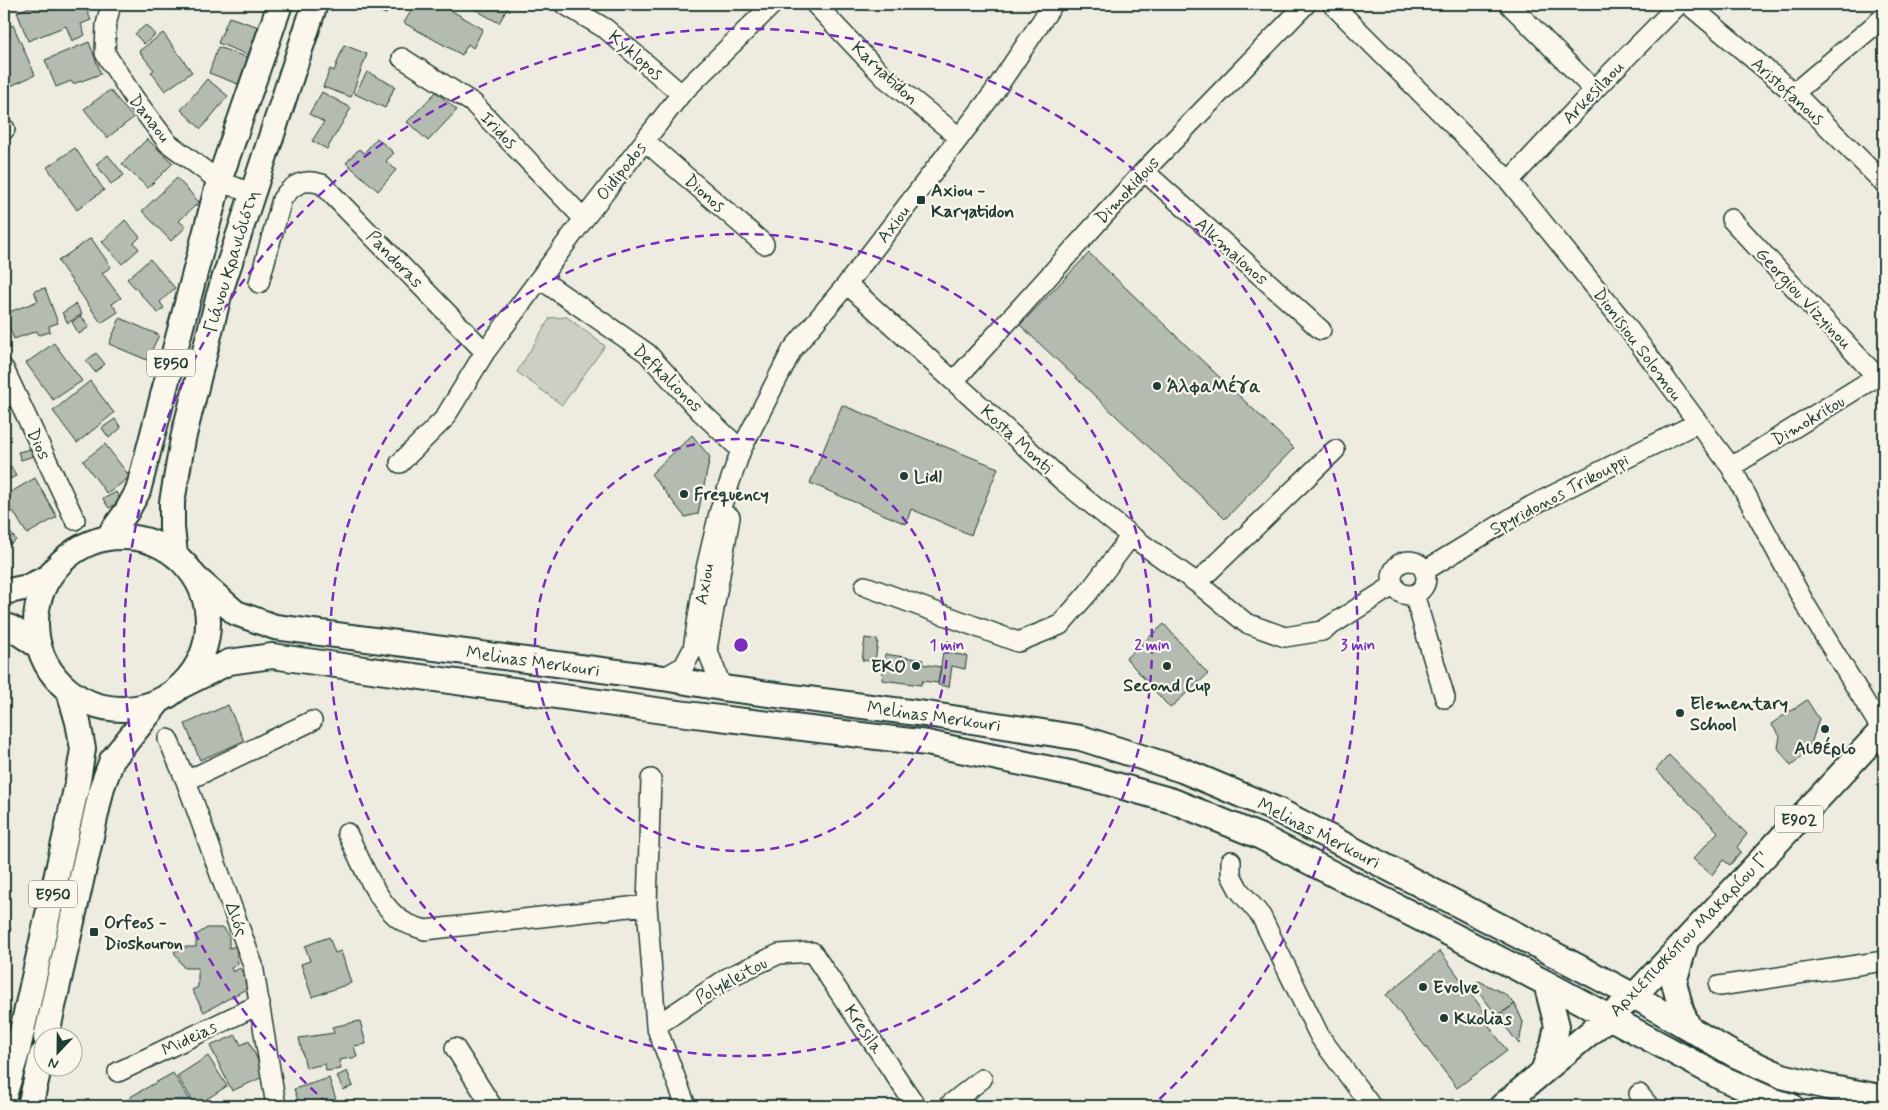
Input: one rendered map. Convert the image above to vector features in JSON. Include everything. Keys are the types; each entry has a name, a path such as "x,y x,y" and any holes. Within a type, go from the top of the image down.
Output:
{"main road":[{"name":"Γιάνου Κρανιδιότη","path":"108,537 127,511 138,491 219,181 280,4"},
{"name":"Γιάνου Κρανιδιότη","path":"175,554 172,502 184,439 219,295 251,193 315,4"},
{"path":"132,536 155,542 175,554 187,565 196,578 207,606 208,635 199,663 181,686 158,701 136,708 112,709 89,703 68,692 49,671 38,645 35,616 42,587 49,576 59,562 81,546 108,537 132,536"},
{"path":"4,592 28,587 49,576"},
{"name":"Melinas Merkouri","path":"196,578 236,613 275,627 933,715 1081,738 1182,770 1277,810 1634,996 1733,1054 1782,1076 1827,1087 1884,1096"},
{"path":"4,625 13,628 38,645"},
{"name":"Melinas Merkouri","path":"181,686 229,662 272,656 670,712 927,743 1084,776 1173,801 1261,837 1546,983 1722,1078 1771,1100 1791,1106"},
{"name":"E950","path":"4,1096 18,1049 84,749 78,722 68,692"},
{"name":"E950","path":"48,1028 102,787 112,760 158,701"},
{"name":"Αρχιεπισκόπου Μακαρίου Γ'","path":"1502,1106 1634,996 1883,729"},
{"path":"1686,941 1674,982 1681,1010 1689,1028"},
{"path":"1542,1073 1553,1045 1557,1026 1546,983"},
{"path":"30,1106 37,1078"}],"street":[{"name":"Danaou","path":"111,4 106,25 105,53 134,98 168,143 219,181 251,193"},
{"name":"Kyklopos","path":"564,4 606,29 681,94"},
{"name":"Oidipodos","path":"400,463 444,419 485,352 584,219 681,94 773,4"},
{"name":"Karyatidon","path":"815,4 884,77 959,137"},
{"name":"Axiou","path":"663,678 684,666 693,649 705,572 719,513 741,450 792,350 847,284 992,95 1053,4"},
{"name":"Dimokidous","path":"954,381 1144,171 1306,4"},
{"name":"Dionisiou Solomou","path":"1332,4 1509,182 1621,319 1731,466 1805,604 1883,729"},
{"path":"1509,4 1594,90"},
{"name":"Arkesilaou","path":"1509,182 1594,90 1679,4"},
{"name":"Aristofanous","path":"1688,4 1794,93 1884,183"},
{"path":"1794,93 1884,17"},
{"name":"Iridos","path":"402,58 473,103 584,219"},
{"name":"Dionos","path":"645,142 764,244"},
{"name":"Alkmaionos","path":"1144,171 1321,330"},
{"name":"Pandoras","path":"259,283 282,199 289,189 297,183 311,181 322,184 485,352"},
{"name":"Georgiou Vizyinou","path":"1731,219 1881,375"},
{"name":"Defkalionos","path":"540,280 647,353 699,410 741,450"},
{"name":"Kosta Monti","path":"847,284 1063,481 1131,536 1197,583 1246,623 1284,637 1322,631 1394,585"},
{"name":"Dios","path":"4,369 75,520"},
{"name":"Dimokritou","path":"1731,466 1881,375"},
{"name":"Spyridonos Trikouppi","path":"1424,571 1531,506 1697,422"},
{"name":"Axiou","path":"722,688 707,649 741,450"},
{"path":"1197,583 1335,450"},
{"path":"865,586 1018,642 1060,624 1088,593 1131,536"},
{"path":"1406,562 1417,563 1424,571 1426,582 1414,594 1404,594 1394,585 1392,577 1401,564 1406,562"},
{"path":"1414,594 1444,698"},
{"path":"186,781 312,721"},
{"name":"Διός","path":"168,739 186,781 254,965 276,1106"},
{"path":"651,779 647,904 656,1026 686,1106"},
{"path":"347,833 380,898 393,914 406,923 425,930 647,904"},
{"path":"1231,861 1231,875 1239,890 1261,916 1320,1037 1371,1106"},
{"name":"Polykleitou","path":"656,1026 729,978 779,954 812,952"},
{"name":"Kresila","path":"812,952 916,1106"},
{"path":"1719,986 1884,961"},
{"name":"Mideias","path":"118,1072 260,1004"},
{"path":"455,1048 492,1106"},
{"path":"948,1106 982,1079"}],"shaded area":[{"path":"567,317 605,346 562,405 517,372 550,318"}],"building":[{"path":"38,4 49,4 50,8 60,4 84,4 91,20 81,24 85,35 72,41 66,26 28,41 17,12"},
{"path":"361,4 390,4 386,14"},
{"path":"415,4 440,4 483,29 473,48 468,44 462,55 404,23"},
{"path":"465,4 510,4 499,23"},
{"path":"229,17 259,27 248,55 218,43"},
{"path":"13,25 35,75 4,89 4,29"},
{"path":"146,25 155,35 144,44 135,34"},
{"path":"163,33 192,72 165,91 151,72 154,70 139,51"},
{"path":"89,42 101,74 73,84 71,81 56,87 45,60"},
{"path":"344,45 367,54 351,97 323,87 330,69 334,71"},
{"path":"218,47 249,58 238,84 209,73"},
{"path":"367,72 395,86 385,108 355,94"},
{"path":"207,79 228,96 201,129 181,110"},
{"path":"110,90 133,118 107,138 84,109"},
{"path":"322,92 351,108 327,149 312,141 324,122 309,114"},
{"path":"436,92 457,110 428,141 407,122"},
{"path":"377,138 394,153 386,161 396,170 378,191 346,163 359,149 364,153"},
{"path":"147,139 173,163 148,188 122,164"},
{"path":"75,148 104,190 77,210 47,167"},
{"path":"108,155 124,175 111,184 96,164"},
{"path":"177,178 199,202 179,221 186,227 171,241 142,211"},
{"path":"125,220 140,237 134,243 139,249 122,264 102,242"},
{"path":"91,238 111,267 102,273 121,298 112,304 118,312 101,323 58,261"},
{"name":"ΆλφαΜέγα","path":"1089,253 1294,448 1225,519 1020,325"},
{"path":"150,259 175,288 160,302 164,308 158,313 127,279"},
{"path":"45,288 58,323 49,326 50,332 39,335 37,331 14,339 4,314 38,301 34,291"},
{"path":"76,304 82,314 68,323 62,313"},
{"path":"81,316 89,327 79,334 72,322"},
{"path":"120,318 159,335 147,360 109,344"},
{"path":"54,343 82,381 53,400 26,363"},
{"path":"96,353 105,364 95,372 86,361"},
{"path":"90,381 114,413 77,443 53,411"},
{"name":"Lidl","path":"842,405 998,468 971,535 911,509 906,524 810,483"},
{"path":"115,419 121,428 109,438 102,428"},
{"name":"Frequency","path":"692,435 710,457 698,514 685,517 651,474"},
{"path":"105,444 130,477 107,494 83,461"},
{"path":"31,449 34,456 21,460 18,452"},
{"path":"11,466 16,476 4,482 4,469"},
{"path":"35,478 57,517 27,534 13,511 4,517 4,496"},
{"path":"116,492 121,501 109,508 103,499"},
{"path":"4,524 16,540 9,545 4,538"},
{"name":"Second Cup","path":"1164,624 1208,674 1170,708 1126,658"},
{"path":"865,638 878,640 875,662 862,660"},
{"path":"943,652 967,656 965,669 952,666 949,687 938,685"},
{"path":"885,654 923,660 922,664 941,667 938,683 922,681 921,685 882,680"},
{"path":"1807,700 1819,719 1811,744 1806,748 1808,752 1791,766 1778,748 1780,736 1771,724"},
{"path":"228,705 244,741 200,760 185,724"},
{"path":"1669,755 1747,834 1737,847 1741,852 1730,865 1723,860 1712,875 1693,859 1718,832 1656,770"},
{"path":"4,921 11,929 4,936"},
{"path":"207,928 224,928 229,937 229,948 236,946 238,964 231,968 233,972 240,968 250,987 204,1012 192,990 198,987 198,968 184,968 174,952 183,947 196,947 196,935"},
{"path":"329,937 335,953 341,951 351,983 312,997 301,964 310,961 305,946"},
{"name":"Kkolias","path":"1440,951 1485,1013 1482,1016 1507,1051 1457,1088 1386,995"},
{"path":"1479,981 1505,994 1515,1004 1497,1016 1474,985"},
{"path":"1515,1004 1523,1022 1519,1044 1497,1016"},
{"path":"360,1021 366,1044 354,1046 357,1057 339,1060 341,1069 326,1071 325,1064 306,1068 299,1038 334,1033 332,1027"},
{"path":"236,1035 241,1045 249,1041 265,1076 232,1091 210,1046"},
{"path":"208,1056 227,1086 196,1106 177,1076"},
{"path":"347,1071 353,1086 343,1090 337,1076"},
{"path":"173,1073 193,1105 136,1106 130,1097"},
{"path":"329,1078 338,1106 300,1106 294,1089"}],"place":[{"name":"Axiou - Karyatidon","path":"921,200"},
{"name":"ΆλφαΜέγα","path":"1157,386"},
{"name":"Lidl","path":"904,476"},
{"name":"Frequency","path":"684,494"},
{"name":"EKO","path":"916,666"},
{"name":"Second Cup","path":"1167,666"},
{"name":"Elementary School","path":"1680,713"},
{"name":"Αιθέριο","path":"1825,729"},
{"name":"Orfeos - Dioskouron","path":"94,932"},
{"name":"Evolve","path":"1423,987"},
{"name":"Kkolias","path":"1444,1018"}]}
